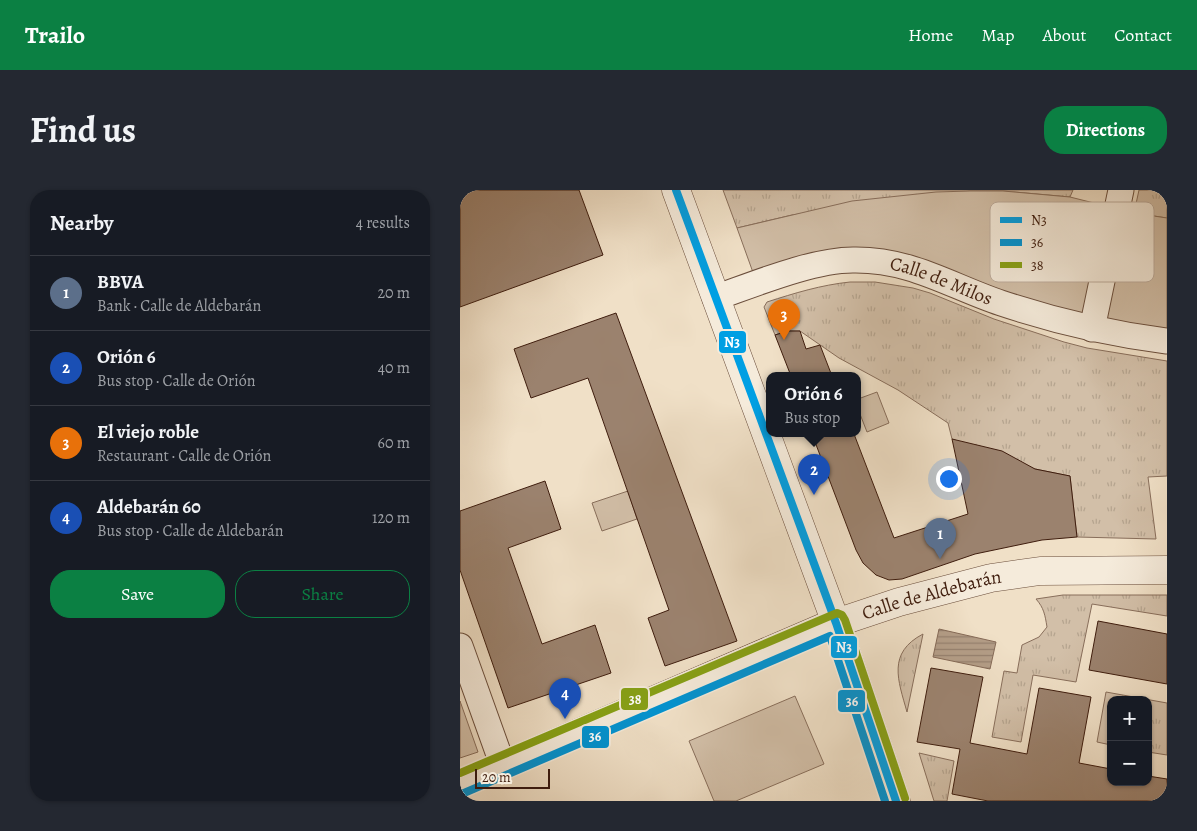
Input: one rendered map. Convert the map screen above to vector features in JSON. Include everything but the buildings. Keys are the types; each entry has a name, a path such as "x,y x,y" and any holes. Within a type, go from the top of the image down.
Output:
{"street":[{"path":"676,190 766,435"},
{"name":"Calle de Milos","path":"715,298 795,271 823,264 852,260 881,261 911,267 1000,303 1092,329 1167,342"},
{"path":"1092,329 1102,282"},
{"path":"767,437 836,623 896,801"},
{"name":"Calle de Aldebarán","path":"460,784 836,623 899,602 991,578 1040,571 1167,570"},
{"path":"460,646 503,766"}],"green space":[{"path":"723,190 1073,190 1070,197 1003,191 970,191 792,215 737,228"},
{"path":"1139,190 1167,190 1167,218 1154,216 1154,202 1136,202"},
{"path":"1003,191 1070,197 1090,202 990,202 990,282 1154,282 1154,216 1167,218 1167,335 1055,311 903,258 755,278 737,228 852,201 936,192"},
{"path":"850,282 875,282 913,288 994,319 1064,342 1087,348 1167,361 1167,476 1148,477 1156,539 1077,537 1070,476 1035,469 952,439 948,423 898,390 839,358 800,331 788,331 775,335 764,307 767,302 818,287"},
{"path":"877,392 889,423 867,432 861,417 861,398"},
{"path":"628,491 637,519 602,531 592,503"},
{"path":"1063,595 1167,595 1167,616 1092,604 1076,682 1033,675 1021,742 992,737 1004,671 1017,673 1022,645 1039,637 1047,627 1044,612 1036,599"},
{"path":"923,634 907,712 898,668 904,650 912,641"},
{"path":"1106,692 1128,696 1107,696 1107,744 1097,742"},
{"path":"795,696 824,764 736,801 714,801 689,741"},
{"path":"1152,700 1167,703 1167,755 1152,753"},
{"path":"460,701 478,752 460,758"},
{"path":"919,753 954,761 947,801 934,801"}],"shaded area":[{"path":"939,629 996,642 990,669 933,657"}],"transit line":[{"name":"N3","path":"676,190 766,434"},
{"name":"N3","path":"767,437 836,623 896,801"},
{"name":"38","path":"460,773 837,613 842,615 845,620 905,798"},
{"name":"36","path":"464,793 830,636 885,801"}],"place":[{"name":"El viejo roble","path":"784,340"},
{"name":"Orión 6","path":"814,495"},
{"name":"BBVA","path":"940,559"},
{"name":"Aldebarán 60","path":"565,719"}]}
